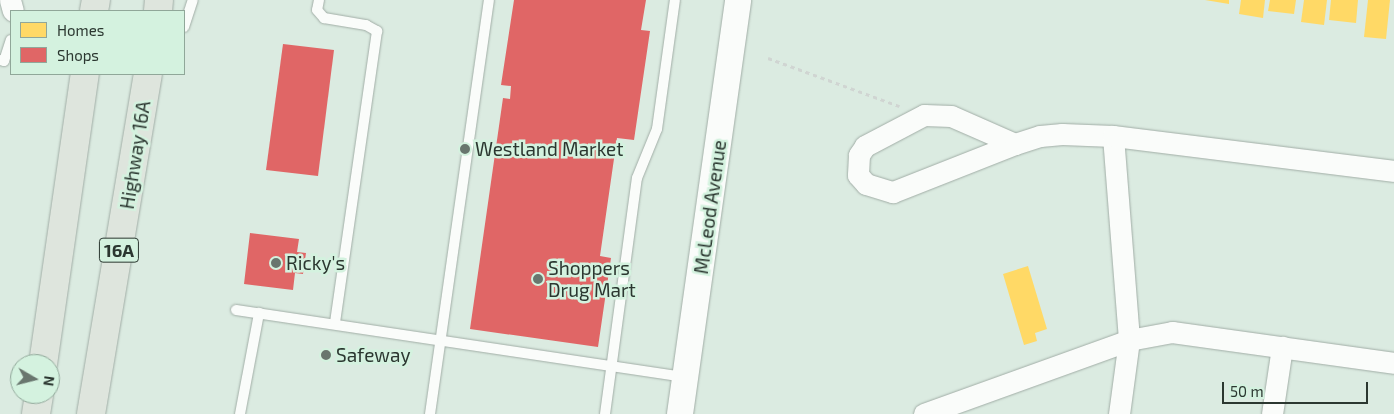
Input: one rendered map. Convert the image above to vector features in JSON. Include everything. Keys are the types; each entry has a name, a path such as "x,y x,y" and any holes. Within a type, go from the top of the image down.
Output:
{"main road":[{"path":"44,354 85,75"},
{"name":"Highway 16A","path":"91,414 149,78"}],"street":[{"name":"McLeod Avenue","path":"680,414 738,0"},
{"path":"1015,144 951,116 924,115 865,146 857,165 858,175 866,184 893,192 1015,144 1055,135 1113,136 1394,172"},
{"path":"1113,136 1129,340 1119,414"},
{"path":"924,414 956,408 1129,340 1172,332 1394,362"},
{"path":"1272,414 1282,347"}],"lane":[{"path":"185,24 193,0"},
{"path":"319,0 317,10 324,18 366,25 377,31 334,324"},
{"path":"430,414 488,0"},
{"path":"604,414 637,178 657,128 675,0"},
{"path":"0,60 4,61 10,43"},
{"path":"236,310 441,339 686,377"},
{"path":"240,414 260,313"}],"path":[{"path":"768,58 924,115"}],"building: Homes":[{"path":"1205,0 1229,0 1229,4"},
{"path":"1241,0 1265,0 1263,18 1239,14"},
{"path":"1270,0 1296,0 1294,14 1268,11"},
{"path":"1304,0 1327,0 1324,25 1301,22"},
{"path":"1331,0 1358,0 1356,23 1329,20"},
{"path":"1368,0 1390,0 1386,39 1364,37"},
{"path":"1028,266 1047,329 1035,333 1037,341 1024,345 1003,274"}],"building: Shops":[{"path":"514,0 646,0 641,30 650,31 634,140 617,138 600,256 611,258 598,347 470,329 503,98 510,99 511,86 501,85"},
{"path":"283,44 334,50 318,176 266,170"},
{"name":"Ricky's","path":"250,233 299,239 297,252 306,253 303,274 295,273 293,290 244,284"}],"place":[{"name":"Westland Market","path":"465,149"},
{"name":"Ricky's","path":"276,263"},
{"name":"Shoppers Drug Mart","path":"538,279"},
{"name":"Safeway","path":"326,355"}]}
